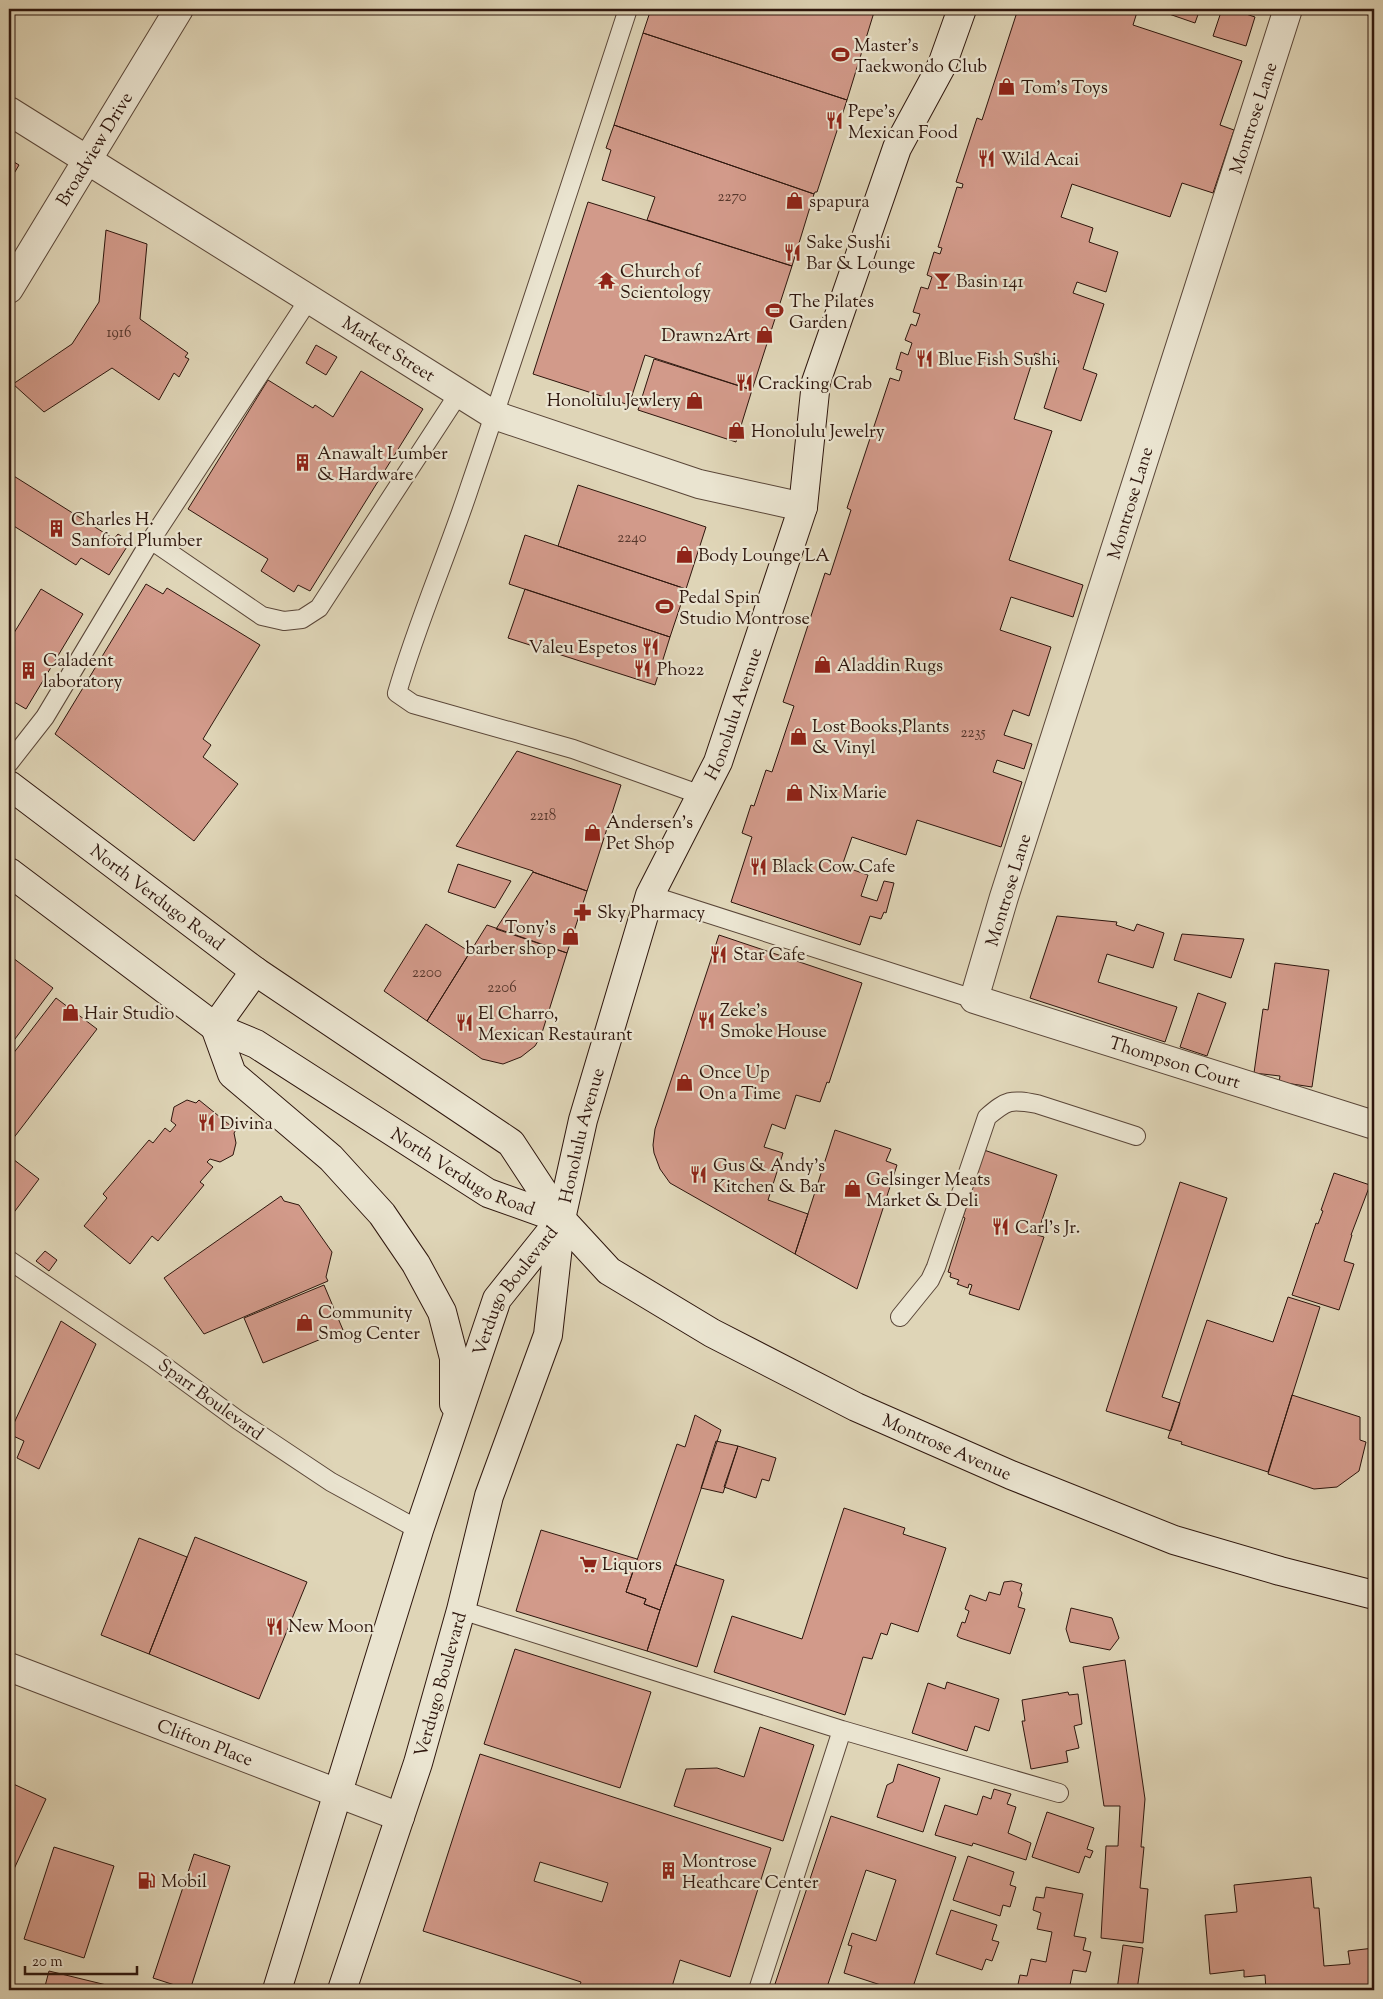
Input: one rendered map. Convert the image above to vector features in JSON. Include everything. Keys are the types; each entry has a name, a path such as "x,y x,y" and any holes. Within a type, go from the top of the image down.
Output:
{"street":[{"name":"Broadview Drive","path":"9,290 179,9"},
{"name":"Honolulu Avenue","path":"561,1219 583,1120 650,895 718,762 803,507 816,382 897,148 942,65 962,9"},
{"name":"Montrose Lane","path":"974,999 1004,897 1288,9"},
{"name":"Market Street","path":"9,111 494,415 699,484 803,507"},
{"name":"North Verdugo Road","path":"9,785 255,971 511,1143 561,1219"},
{"name":"North Verdugo Road","path":"9,872 215,1027 256,1044 488,1193 561,1219"},
{"path":"255,971 215,1027 232,1074 331,1158 382,1214 416,1264 442,1312 454,1358 454,1427"},
{"name":"Thompson Court","path":"974,999 1374,1125"},
{"name":"Verdugo Boulevard","path":"277,1990 419,1530 496,1299 561,1219"},
{"name":"Verdugo Boulevard","path":"342,1990 400,1817 461,1610 489,1496 548,1335 561,1219"},
{"name":"Montrose Avenue","path":"561,1219 609,1271 712,1333 833,1396 1011,1475 1174,1540 1280,1571 1374,1595"},
{"name":"Clifton Place","path":"9,1667 400,1817"}],"lane":[{"path":"628,9 448,552 406,663 397,693 413,704 573,749 701,795"},
{"path":"9,763 45,717 151,540 309,299"},
{"path":"151,540 262,616 284,621 302,619 319,608 459,393"},
{"path":"650,895 974,999"},
{"path":"900,1317 930,1280 936,1268 987,1117 1005,1102 1021,1101 1037,1104 1136,1136"},
{"name":"Sparr Boulevard","path":"9,1260 152,1357 238,1420 331,1482 419,1530"},
{"path":"461,1610 842,1730 1059,1792"},
{"path":"758,1990 842,1730"}],"building":[{"path":"651,9 875,9 847,100 643,33"},
{"path":"1018,9 1138,9 1133,25 1242,61 1220,125 1234,130 1213,193 1182,183 1170,217 1072,184 1061,217 1093,228 1089,242 1118,252 1106,292 1077,282 1073,293 1104,304 1083,369 1097,374 1081,421 1044,408 1059,361 1035,353 1014,419 1052,431 1009,560 1083,585 1073,617 1011,597 1000,630 1051,647 1029,716 1013,710 1004,735 1032,744 1024,769 997,760 993,772 1022,782 1001,847 917,820 906,855 852,837 842,866 868,875 861,896 877,901 884,881 894,883 886,913 884,912 881,919 870,916 860,945 731,902 752,837 742,833 751,805 754,806 766,770 772,772 794,706 783,702 825,573 830,575 851,510 847,508 890,378 899,381 902,371 896,369 901,352 908,355 912,343 905,340 911,324 916,326 920,314 913,312 921,287 928,289 932,277 927,275 934,252 940,254 942,248 938,247 957,187 962,188 963,184 956,182 977,118 982,120"},
{"path":"1170,9 1200,9 1195,23 1169,14"},
{"path":"1222,9 1231,9 1255,17 1246,46 1213,36"},
{"path":"1350,9 1374,9 1374,17"},
{"path":"643,33 847,100 817,192 814,194 614,125"},
{"path":"614,125 814,194 792,266 647,220 655,197 602,180 611,150 606,148"},
{"path":"9,159 19,165 9,182"},
{"path":"588,202 792,266 752,390 645,355 629,405 533,374"},
{"path":"106,230 147,244 140,319 188,353 185,357 189,359 179,377 174,373 159,400 112,368 44,412 13,384 72,344 99,302"},
{"path":"316,345 337,357 326,375 306,363"},
{"name":"Honolulu Jewlery","path":"654,359 752,390 736,442 638,410"},
{"name":"Anawalt Lumber & Hardware","path":"361,371 423,409 310,591 298,585 294,592 261,571 268,559 188,509 268,380 313,408 315,405 333,417"},
{"name":"Charles H. Sanford Plumber","path":"9,473 114,539 118,534 130,542 109,575 81,558 76,565 9,523"},
{"path":"578,485 706,527 686,589 558,546"},
{"path":"525,535 686,589 670,637 509,584"},
{"path":"146,584 163,594 167,588 260,645 203,739 211,745 203,757 238,784 194,841 55,734"},
{"name":"Caladent laboratory","path":"41,589 83,614 26,709 9,699 9,641"},
{"path":"525,589 670,637 655,685 508,638"},
{"path":"517,751 621,785 587,891 456,846"},
{"path":"458,864 511,881 495,908 448,892"},
{"path":"533,872 587,891 567,953 496,929"},
{"path":"1057,916 1117,922 1116,925 1134,931 1137,924 1164,933 1153,968 1107,954 1098,982 1177,1007 1165,1042 1030,998"},
{"path":"426,924 470,952 427,1021 384,991"},
{"path":"487,925 567,953 541,1036 535,1046 521,1057 503,1064 482,1059 427,1021"},
{"path":"1182,934 1244,939 1231,978 1174,960"},
{"path":"719,935 862,983 829,1083 827,1082 820,1102 796,1095 785,1129 772,1124 764,1147 783,1153 768,1200 808,1214 795,1254 670,1183 660,1169 654,1153 655,1129"},
{"path":"9,955 53,988 9,1047"},
{"path":"1275,963 1329,970 1312,1087 1279,1082 1280,1076 1254,1073 1263,1009 1268,1010"},
{"path":"1198,993 1226,1003 1207,1056 1180,1047"},
{"path":"56,998 97,1029 9,1144 9,1059"},
{"path":"187,1100 196,1103 199,1100 236,1130 234,1133 236,1143 233,1155 220,1162 210,1159 207,1162 213,1167 200,1182 204,1185 158,1241 152,1236 130,1264 84,1226 107,1198 103,1194 149,1140 153,1143 165,1128 170,1132 176,1125 171,1121 174,1107"},
{"name":"Gelsinger Meats Market & Deli","path":"835,1130 891,1149 886,1161 897,1165 857,1289 795,1254"},
{"name":"Carl's Jr.","path":"984,1150 1057,1175 1037,1235 1044,1237 1019,1310 969,1294 972,1285 969,1284 968,1288 957,1284 959,1280 950,1277 951,1273 948,1272"},
{"path":"9,1156 39,1179 9,1219"},
{"path":"1334,1173 1370,1185 1351,1235 1344,1261 1354,1264 1339,1310 1292,1295 1316,1223 1318,1224 1323,1211 1321,1210"},
{"path":"1180,1182 1227,1198 1162,1397 1180,1403 1171,1431 1106,1411"},
{"path":"281,1196 284,1201 299,1205 332,1252 326,1277 328,1281 204,1334 164,1278"},
{"path":"45,1251 57,1260 49,1271 36,1261"},
{"path":"324,1285 343,1330 263,1363 244,1318"},
{"path":"1288,1297 1320,1307 1268,1472 1168,1438 1207,1320 1273,1342"},
{"path":"61,1321 96,1344 39,1469 17,1458 24,1441 9,1434"},
{"path":"1292,1395 1360,1417 1360,1440 1366,1442 1359,1471 1337,1487 1314,1489 1268,1474"},
{"path":"695,1415 721,1430 660,1610 644,1604 646,1599 626,1592 677,1444 685,1447"},
{"path":"716,1441 738,1446 723,1493 701,1488"},
{"path":"738,1446 776,1458 769,1481 762,1479 756,1498 724,1487"},
{"path":"844,1508 905,1528 903,1534 946,1548 918,1632 891,1623 887,1635 881,1633 872,1659 863,1657 845,1715 714,1672 732,1616 802,1639"},
{"path":"541,1530 637,1559 626,1592 646,1599 644,1604 660,1610 647,1651 516,1611"},
{"path":"195,1537 307,1582 259,1699 149,1654"},
{"path":"139,1538 187,1557 149,1654 101,1635"},
{"path":"677,1564 724,1580 697,1667 647,1651 675,1565"},
{"path":"1012,1581 1022,1584 1020,1590 1022,1593 1018,1607 1025,1609 1010,1654 957,1636 962,1622 965,1623 969,1611 965,1609 970,1595 986,1601 989,1592 1000,1595 1004,1582"},
{"path":"1071,1608 1112,1618 1119,1638 1110,1650 1070,1642 1066,1629"},
{"path":"515,1649 651,1692 620,1788 484,1744"},
{"path":"1125,1660 1145,1799 1141,1847 1144,1847 1140,1888 1148,1889 1143,1943 1101,1938 1106,1846 1118,1846 1120,1806 1104,1806 1083,1667"},
{"path":"947,1682 999,1699 989,1731 975,1726 967,1751 912,1733 928,1683 945,1689"},
{"path":"1068,1692 1069,1695 1078,1694 1082,1724 1074,1726 1079,1748 1066,1751 1068,1762 1031,1769 1022,1721 1025,1721 1022,1700"},
{"path":"760,1727 814,1745 783,1841 674,1806 686,1769 717,1768 744,1777"},
{"name":"Montrose Heathcare Center","path":"480,1754 771,1848 730,1977 680,1960 671,1990 608,1990 598,1987 597,1990 578,1990 581,1982 423,1931","holes":["540,1862 608,1883 602,1902 534,1881"]},
{"path":"898,1764 940,1778 923,1832 877,1817 887,1785 893,1782"},
{"path":"9,1782 46,1799 9,1880"},
{"path":"994,1789 1011,1794 1007,1804 1016,1807 1008,1833 1031,1843 1026,1860 973,1843 972,1846 935,1835 945,1805 977,1815 983,1796 991,1799"},
{"path":"1047,1812 1094,1828 1087,1849 1093,1851 1090,1858 1085,1856 1079,1873 1032,1857"},
{"path":"831,1816 956,1857 912,1990 896,1990 844,1973 852,1946 848,1945 852,1933 876,1941 896,1880 866,1870 826,1990 773,1990"},
{"path":"54,1847 114,1866 84,1958 24,1939"},
{"path":"194,1854 230,1866 190,1990 153,1978"},
{"path":"968,1856 1014,1872 1010,1885 1016,1887 1010,1907 1003,1905 1000,1916 953,1900"},
{"path":"1311,1877 1314,1908 1319,1908 1324,1966 1350,1964 1348,1951 1374,1948 1374,1990 1266,1990 1265,1975 1244,1977 1244,1970 1210,1974 1205,1915 1237,1912 1234,1885"},
{"path":"1046,1887 1083,1894 1074,1936 1086,1938 1083,1950 1091,1952 1086,1972 1073,1970 1069,1990 1017,1989 1020,1975 1027,1976 1031,1959 1046,1962 1052,1932 1037,1929 1041,1913 1033,1910 1036,1897 1044,1898"},
{"path":"951,1910 997,1925 992,1940 999,1942 992,1961 986,1959 982,1970 936,1954"},
{"path":"1123,1945 1143,1948 1137,1990 1117,1990"},
{"path":"49,1971 127,1990 44,1990"}],"place":[{"name":"Master's Taekwondo Club","path":"840,55"},
{"name":"Tom's Toys","path":"1007,87"},
{"name":"Pepe's Mexican Food","path":"834,121"},
{"name":"Wild Acai","path":"987,159"},
{"name":"spapura","path":"795,201"},
{"name":"Sake Sushi Bar & Lounge","path":"792,252"},
{"name":"Church of Scientology","path":"606,281"},
{"name":"Basin 141","path":"942,281"},
{"name":"The Pilates Garden","path":"775,311"},
{"name":"Drawn2Art","path":"764,335"},
{"name":"Blue Fish Sushi","path":"924,359"},
{"name":"Cracking Crab","path":"744,383"},
{"name":"Honolulu Jewlery","path":"695,400"},
{"name":"Honolulu Jewelry","path":"737,431"},
{"name":"Anawalt Lumber & Hardware","path":"303,463"},
{"name":"Charles H. Sanford Plumber","path":"57,529"},
{"name":"Body Lounge LA","path":"684,555"},
{"name":"Pedal Spin Studio Montrose","path":"665,607"},
{"name":"Valeu Espetos","path":"651,647"},
{"name":"Aladdin Rugs","path":"823,665"},
{"name":"Pho22","path":"643,669"},
{"name":"Caladent laboratory","path":"29,670"},
{"name":"Lost Books,Plants & Vinyl","path":"798,736"},
{"name":"Nix Marie","path":"795,792"},
{"name":"Andersen's Pet Shop","path":"592,832"},
{"name":"Black Cow Cafe","path":"758,866"},
{"name":"Sky Pharmacy","path":"583,912"},
{"name":"Tony's barber shop","path":"570,937"},
{"name":"Star Cafe","path":"719,954"},
{"name":"Hair Studio","path":"70,1013"},
{"name":"Zeke's Smoke House","path":"706,1020"},
{"name":"El Charro, Mexican Restaurant","path":"464,1023"},
{"name":"Once Up On a Time","path":"685,1082"},
{"name":"Divina","path":"206,1123"},
{"name":"Gus & Andy's Kitchen & Bar","path":"699,1175"},
{"name":"Gelsinger Meats Market & Deli","path":"852,1189"},
{"name":"Carl's Jr.","path":"1001,1227"},
{"name":"Community Smog Center","path":"304,1322"},
{"name":"Liquors","path":"588,1564"},
{"name":"New Moon","path":"274,1626"},
{"name":"Montrose Heathcare Center","path":"668,1871"},
{"name":"Mobil","path":"147,1881"}]}
